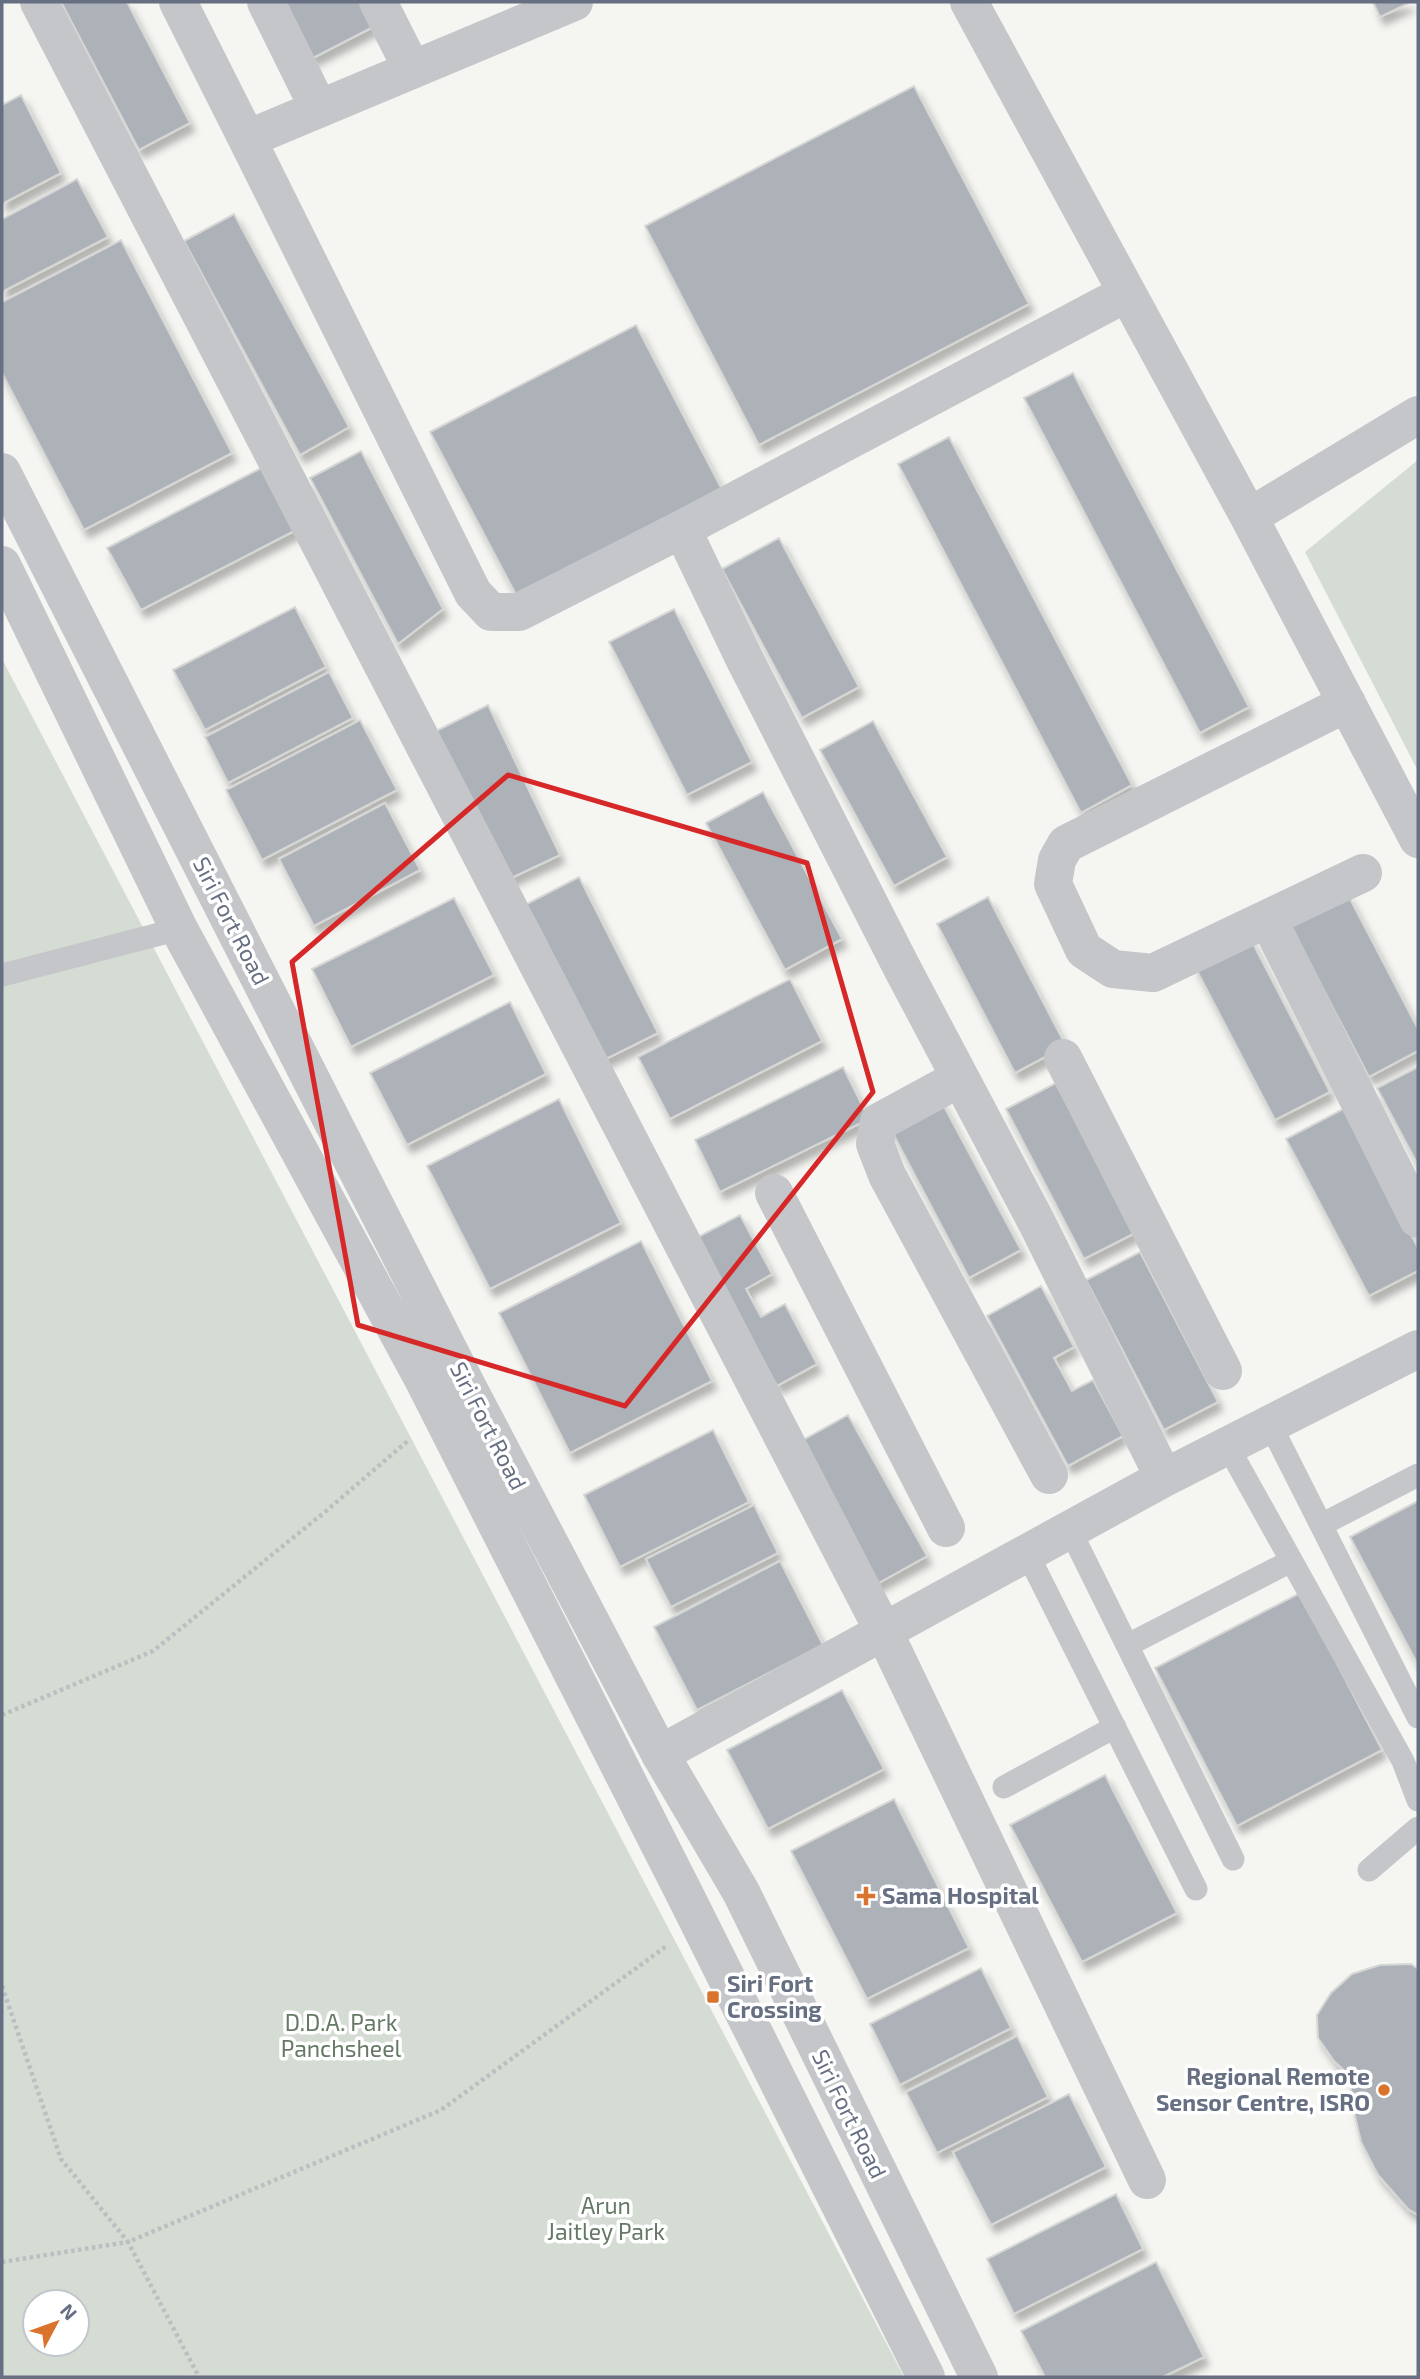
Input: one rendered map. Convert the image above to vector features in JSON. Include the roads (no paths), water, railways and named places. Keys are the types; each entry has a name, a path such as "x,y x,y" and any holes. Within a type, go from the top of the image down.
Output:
{"street":[{"path":"39,2 884,1632 1147,2180"},
{"path":"178,2 472,593 491,612 519,612 682,529 1127,293"},
{"path":"266,2 319,109"},
{"path":"378,2 412,69"},
{"path":"247,139 412,69 529,10 574,2"},
{"path":"969,2 1249,517 1418,839"},
{"path":"1249,517 1418,415"},
{"name":"Siri Fort Road","path":"6,492 660,1754 741,1892 979,2377"},
{"path":"682,529 744,658 1043,1235 1164,1478"},
{"name":"Siri Fort Road","path":"2,565 179,929 422,1377 926,2377"},
{"path":"1347,703 1066,844 1057,860 1054,884 1084,950 1113,969 1153,973 1363,873"},
{"path":"1268,919 1418,1219"},
{"path":"1063,1058 1223,1371"},
{"path":"960,1078 879,1122 875,1144 887,1175 1049,1475"},
{"path":"774,1193 946,1528"},
{"path":"660,1754 1164,1478 1418,1349"}],"lane":[{"path":"2,975 179,929"},
{"path":"1270,1424 1418,1717"},
{"path":"1227,1445 1403,1761 1418,1800"},
{"path":"1321,1525 1418,1475"},
{"path":"1070,1530 1233,1859"},
{"path":"1027,1553 1196,1889"},
{"path":"1128,1645 1291,1561"},
{"path":"1003,1787 1115,1727"},
{"path":"1369,1870 1418,1828"}],"place":[{"name":"Sama Hospital","path":"866,1896"},
{"name":"Siri Fort Crossing","path":"713,1997"},
{"name":"Regional Remote Sensor Centre, ISRO","path":"1384,2090"}],"park label":[{"name":"D.D.A. Park Panchsheel","path":"341,2036"},
{"name":"Arun Jaitley Park","path":"606,2219"}]}
